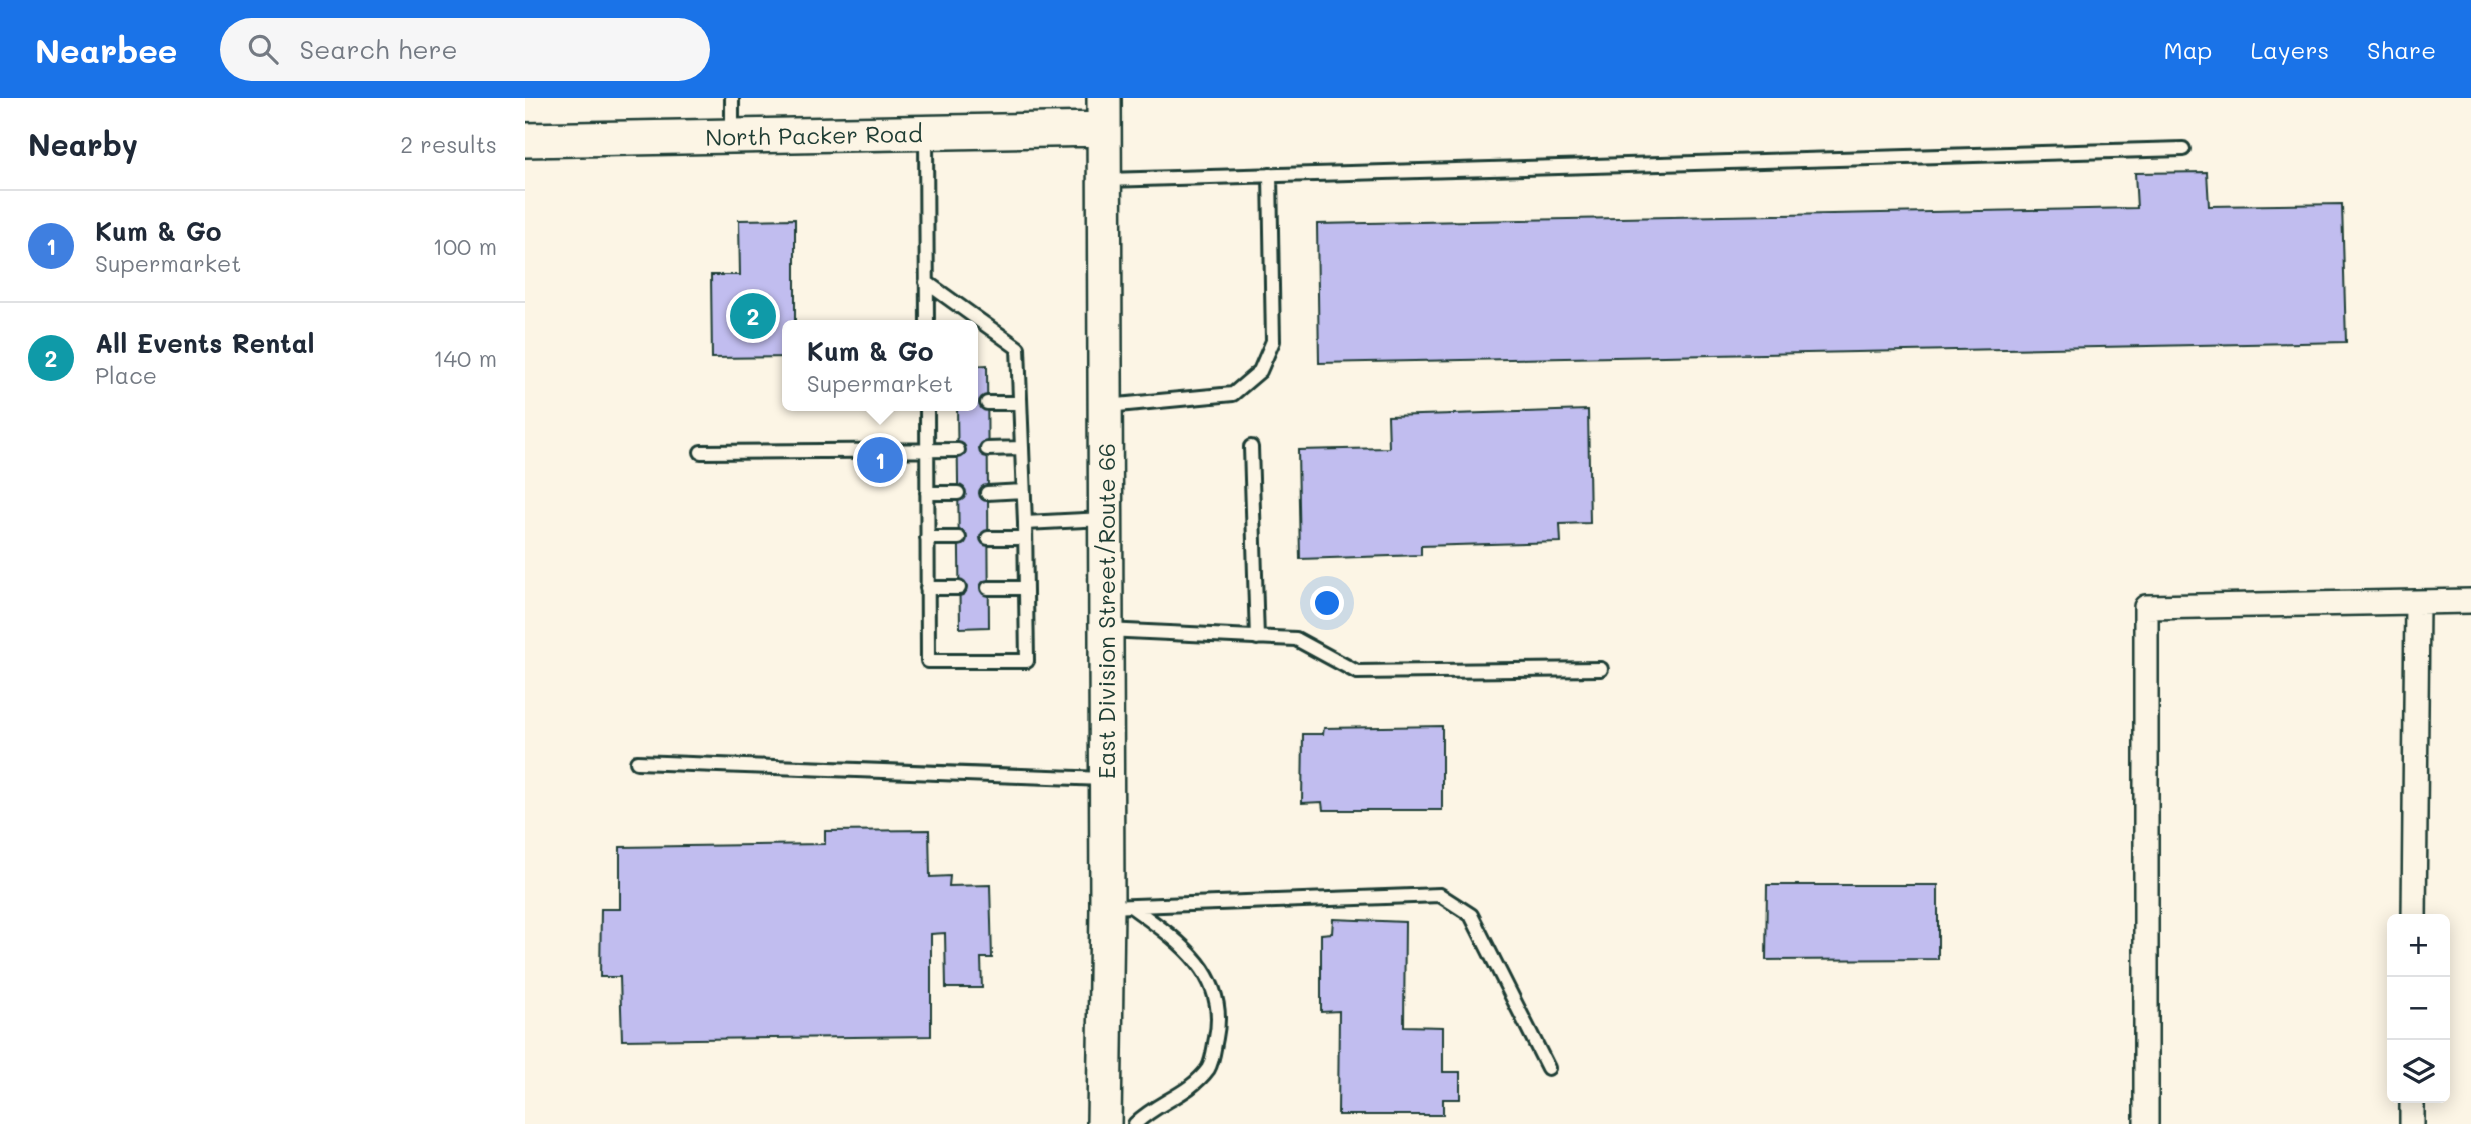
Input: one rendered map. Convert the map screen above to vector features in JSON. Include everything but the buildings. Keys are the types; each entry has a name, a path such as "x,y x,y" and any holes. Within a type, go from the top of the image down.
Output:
{"main road":[{"name":"North Packer Road","path":"525,140 926,133 1104,114"},
{"name":"East Division Street/Route 66","path":"1104,114 1106,779 1119,907 1104,1124"}],"street":[{"path":"2146,1124 2146,607 2471,601"},
{"path":"2414,914 2417,602"},
{"path":"2412,1103 2412,1124"}],"lane":[{"path":"732,98 732,136"},
{"path":"926,133 927,320"},
{"path":"1104,180 2183,149"},
{"path":"1105,406 1233,394 1260,372 1273,341 1270,175"},
{"path":"926,282 1018,348 1027,661 928,661 927,411"},
{"path":"987,403 1020,402"},
{"path":"1251,447 1257,638"},
{"path":"988,449 1022,448"},
{"path":"701,452 958,450"},
{"path":"988,493 1023,491"},
{"path":"927,493 958,493"},
{"path":"1025,523 1106,519"},
{"path":"927,538 959,538"},
{"path":"988,538 1025,538"},
{"path":"927,588 959,589"},
{"path":"988,588 1026,588"},
{"path":"1105,630 1296,639 1357,672 1601,668"},
{"path":"637,762 1106,779"},
{"path":"1119,907 1440,895 1471,915 1548,1068"},
{"path":"1119,907 1165,931 1204,967 1221,1015 1209,1067 1184,1093 1151,1109 1135,1124"}],"place":[{"name":"All Events Rental","path":"753,316"},
{"name":"Kum & Go","path":"880,460"}]}
